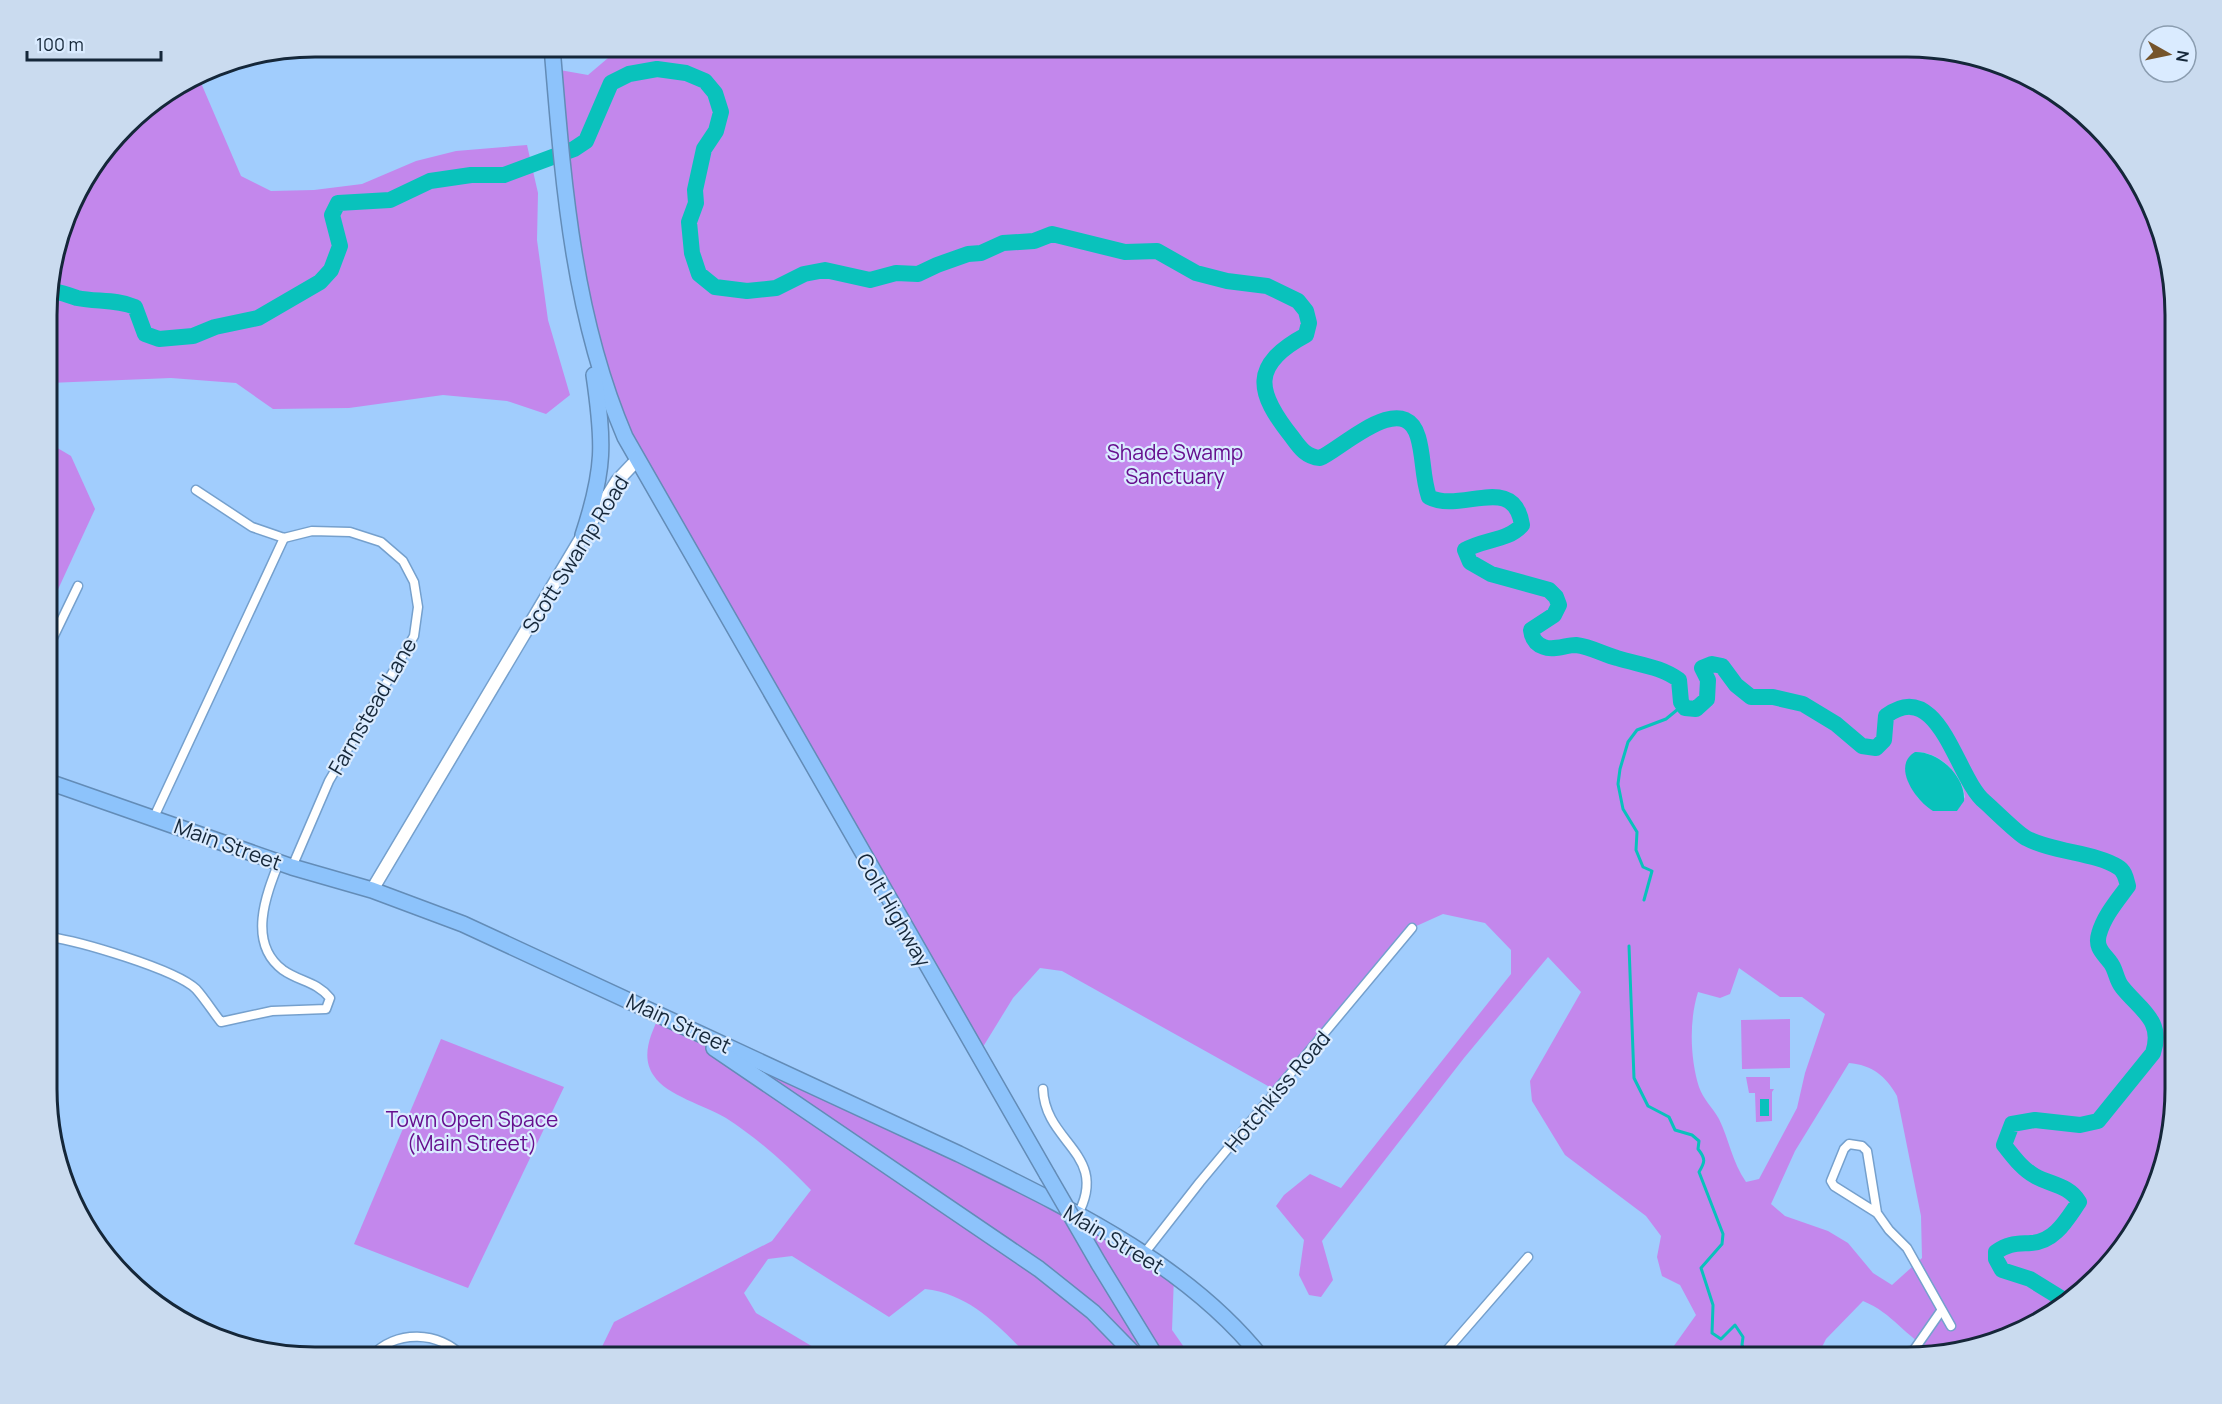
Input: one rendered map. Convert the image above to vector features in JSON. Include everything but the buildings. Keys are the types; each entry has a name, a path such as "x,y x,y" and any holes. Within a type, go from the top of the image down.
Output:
{"highway":[{"name":"Scott Swamp Road","path":"553,57 574,259 586,325 608,395 636,461"},
{"path":"584,535 600,479 602,442 586,325"},
{"name":"Colt Highway","path":"636,461 1099,1264 1150,1347"},
{"name":"Main Street","path":"57,785 285,864 372,891 489,935 959,1154 1077,1216 1143,1255 1218,1310 1252,1347"},
{"path":"660,1015 733,1060 1039,1269 1093,1312 1127,1347"}],"main road":[{"name":"Scott Swamp Road","path":"372,891 617,481 636,461"}],"street":[{"path":"154,818 284,538 252,527 196,489"},
{"name":"Farmstead Lane","path":"57,938 75,940 176,976 195,989 221,1022 272,1011 326,1009 330,998 321,987 283,969 268,952 261,925 265,898 329,781 414,636 418,607 414,582 403,561 381,542 350,532 312,531 284,538"},
{"path":"57,629 78,586"},
{"name":"Hotchkiss Road","path":"1143,1255 1200,1182 1412,928"},
{"path":"1043,1089 1049,1117 1079,1158 1088,1179 1085,1202 1077,1216"},
{"path":"1877,1213 1867,1151 1856,1143 1849,1144 1844,1149 1831,1181 1834,1186 1877,1213 1889,1230 1907,1248 1951,1326"},
{"path":"1450,1347 1528,1257"},
{"path":"1916,1346 1941,1311"},
{"path":"386,1347 398,1338 427,1336 454,1347"}],"green space":[{"name":"Shade Swamp Sanctuary","path":"609,57 1907,57 1941,59 1990,71 2021,84 2064,110 2112,158 2138,201 2156,248 2163,281 2165,315 2165,1089 2163,1123 2151,1172 2138,1203 2112,1246 2077,1283 2050,1304 2006,1327 1957,1342 1925,1346 1883,1312 1863,1301 1826,1339 1822,1347 1673,1347 1696,1315 1680,1285 1662,1276 1657,1257 1661,1236 1646,1216 1565,1155 1532,1101 1530,1081 1581,992 1548,957 1464,1058 1322,1241 1333,1280 1321,1297 1309,1295 1299,1275 1304,1240 1276,1206 1284,1195 1310,1174 1341,1188 1511,974 1511,950 1485,923 1443,914 1412,928 1277,1091 1062,971 1040,968 1013,998 978,1055 636,461 594,355 554,69 588,75","holes":["1915,752 1941,760 1959,780 1965,797 1957,811 1933,810 1918,798 1907,778","1739,968 1780,997 1802,997 1825,1014 1805,1073 1797,1108 1759,1179 1746,1182 1737,1167 1719,1119 1701,1091 1692,1052 1693,1015 1698,992 1720,998 1730,994","1849,1063 1865,1066 1878,1073 1897,1096 1921,1216 1922,1258 1892,1285 1873,1273 1848,1243 1828,1231 1785,1216 1771,1204 1795,1151"]},
{"path":"201,84 241,176 271,191 314,190 362,184 416,161 456,151 527,145 538,193 537,240 548,320 570,395 546,414 507,401 443,395 349,408 273,409 236,383 171,378 57,383 57,315 59,281 66,248 77,216 92,186 121,145 145,121 172,100"},
{"path":"57,448 71,456 95,509 57,592"},
{"path":"660,1015 959,1154 1174,1276 1172,1330 1184,1347 1019,1347 983,1313 956,1297 925,1289 889,1317 792,1256 768,1259 744,1293 756,1313 813,1347 602,1347 614,1322 772,1241 811,1190 749,1134 726,1118 660,1083 650,1069 648,1061 650,1037"},
{"path":"1790,1019 1790,1068 1742,1069 1741,1020"},
{"name":"Town Open Space (Main Street)","path":"441,1039 564,1087 468,1288 354,1244"},
{"path":"1746,1077 1770,1077 1770,1089 1774,1089 1772,1092 1772,1121 1756,1122 1755,1093 1749,1093"}],"shaded area":[{"path":"1915,752 1933,756 1942,761 1956,775 1961,783 1964,801 1957,811 1933,811 1914,792 1905,766 1908,758"},
{"path":"1760,1099 1769,1099 1769,1116 1760,1116"}],"waterway":[{"path":"58,292 77,298 121,303 135,307 145,334 159,339 193,336 215,327 258,318 320,282 331,270 340,246 332,215 338,203 390,200 430,181 471,175 504,175 574,149 586,141 611,83 629,74 657,69 686,73 705,81 715,93 721,112 716,131 704,149 695,190 696,203 689,222 692,253 699,274 715,287 747,291 776,288 804,274 825,270 870,280 896,273 918,274 937,265 968,254 981,253 1003,243 1034,241 1052,234 1125,252 1157,251 1196,273 1227,281 1267,286 1298,301 1306,311 1309,323 1306,335 1275,357 1267,369 1264,380 1271,406 1280,421 1304,451 1320,458 1372,426 1386,420 1400,418 1411,423 1418,437 1429,497 1442,501 1497,497 1509,501 1517,509 1522,525 1510,534 1465,550 1470,562 1491,574 1549,590 1556,597 1559,605 1554,615 1531,630 1538,644 1551,648 1582,646 1672,675 1679,680 1681,702 1685,708 1696,709 1707,699 1708,680 1702,668 1712,664 1722,666 1736,685 1751,697 1773,697 1803,704 1836,724 1862,746 1876,748 1884,740 1886,716 1905,707 1920,709 1945,735 1975,790 2017,832 2037,843 2109,862 2122,871 2128,886 2104,921 2098,943 2112,965 2120,984 2143,1009 2153,1024 2156,1042 2153,1053 2098,1121 2080,1125 2035,1120 2012,1124 2004,1145 2030,1173 2065,1189 2079,1202 2060,1229 2047,1239 2009,1245 1996,1252 1996,1259 2002,1270 2030,1279 2059,1297"},
{"path":"1644,900 1652,871 1643,867 1636,850 1637,832 1623,809 1618,784 1620,769 1628,742 1637,730 1666,719 1683,705"},
{"path":"1629,946 1634,1078 1648,1106 1669,1117 1675,1130 1692,1135 1699,1141 1698,1149 1704,1160 1699,1172 1723,1234 1722,1244 1701,1268 1713,1305 1712,1333 1721,1339 1735,1325 1743,1337 1743,1347"}]}
